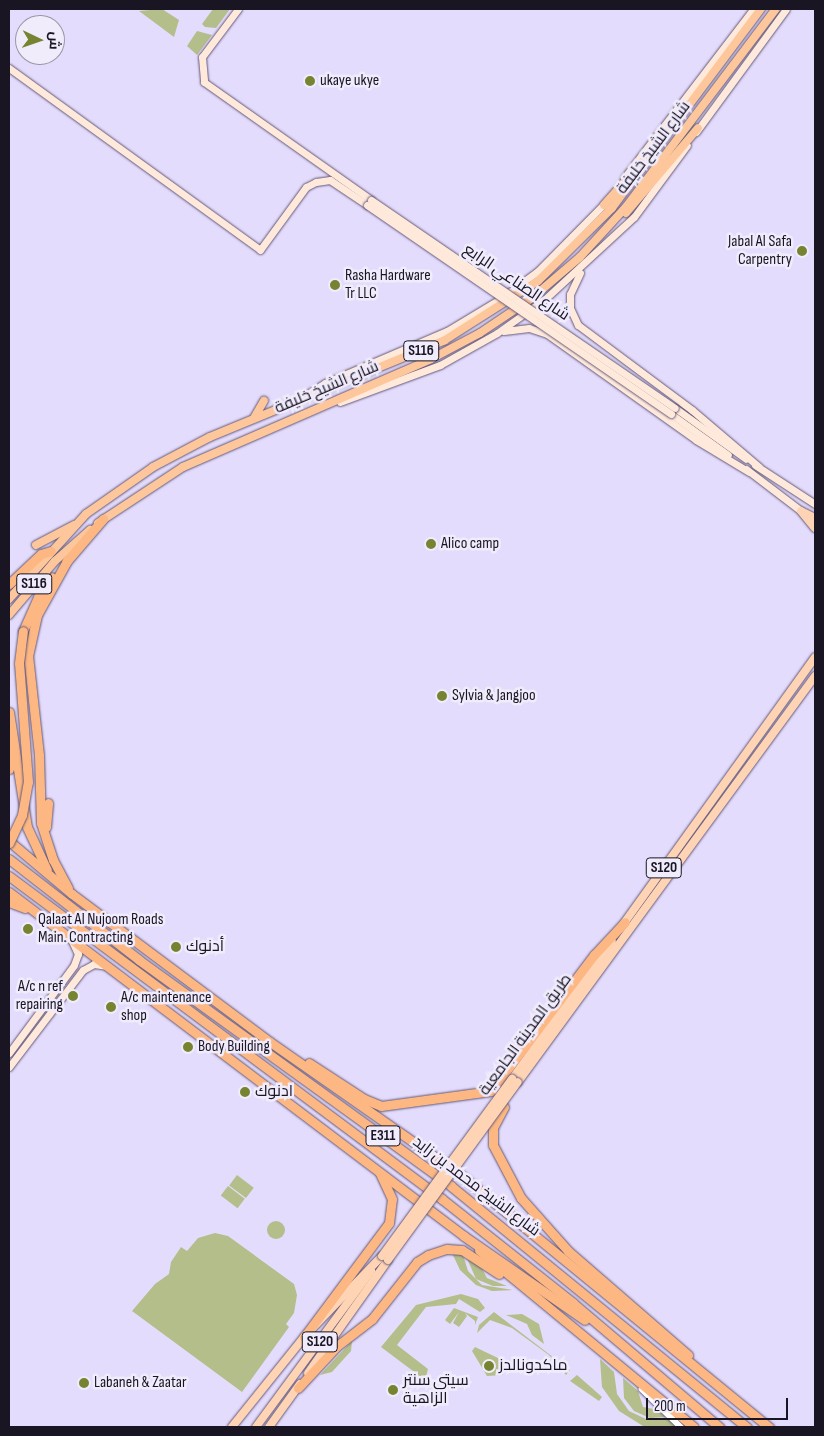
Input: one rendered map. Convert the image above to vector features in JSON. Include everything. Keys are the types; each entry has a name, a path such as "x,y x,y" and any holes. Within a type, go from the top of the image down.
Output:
{"highway":[{"name":"شارع الشيخ خليفة","path":"9,599 74,525 110,495 153,467 250,421 445,340 513,299 596,226 761,9"},
{"name":"شارع الشيخ خليفة","path":"9,615 55,561 103,519 182,467 294,416 431,359 488,328 563,273 618,217 776,9"},
{"path":"618,217 634,206 698,128"},
{"path":"604,205 663,140"},
{"path":"250,421 264,401"},
{"path":"103,519 38,597 23,632 19,663 28,782 22,815 9,842 72,894 244,1023 462,1176 769,1427"},
{"path":"36,545 74,525"},
{"path":"9,584 41,554 51,550"},
{"path":"68,559 42,604 29,647 39,755 39,813 46,842 72,894"},
{"path":"9,712 16,742 27,827 38,855 55,880"},
{"path":"9,748 9,769"},
{"path":"46,842 48,803"},
{"name":"شارع الشيخ محمد بن زايد","path":"9,859 138,960 451,1186 747,1427"},
{"name":"شارع الشيخ محمد بن زايد","path":"9,876 201,1022 442,1199 719,1427"},
{"path":"9,892 66,933 464,1236 694,1427"},
{"path":"9,902 38,912"},
{"path":"244,1023 375,1105 485,1094 501,1082 594,955 625,922"},
{"path":"201,1022 218,1044 263,1082"},
{"path":"514,1080 496,1120 492,1136 494,1153 512,1186 568,1251 642,1313 720,1387"},
{"path":"304,1337 389,1223 392,1199 377,1169"},
{"path":"464,1236 613,1338"},
{"path":"298,1388 332,1351 380,1311 417,1262 434,1252 452,1248 466,1252 527,1290"}],"main road":[{"name":"شارع الصناعي الرابع","path":"238,9 202,58 204,82 369,202 673,411 815,504"},
{"path":"294,404 325,383 447,331 486,308 538,271 604,205 753,9"},
{"path":"294,416 427,370 497,333 591,259 634,217 786,9"},
{"name":"شارع الصناعي الرابع","path":"9,68 260,250 306,187 330,180 369,202"},
{"path":"591,259 570,294 570,308 578,325 692,410 759,467"},
{"path":"497,333 523,327 547,334 696,440 750,472"},
{"name":"شارع الصناعي الرابع","path":"673,411 802,511 815,524"},
{"path":"802,511 814,517"},
{"path":"802,511 815,528"},
{"name":"طريق المدينة الجامعية","path":"514,1080 815,657"},
{"name":"طريق المدينة الجامعية","path":"256,1427 385,1258 514,1080 815,676"},
{"path":"9,1053 58,988 77,958 76,947 66,933"},
{"path":"9,1067 85,968 97,964 113,969"},
{"path":"50,1012 60,992 58,988"},
{"path":"232,1427 252,1405 304,1337 385,1258"},
{"name":"طريق المدينة الجامعية","path":"269,1427 298,1388 385,1258"},
{"path":"238,1427 252,1405"}],"street":[{"path":"634,1377 681,1427"}],"green space":[{"path":"162,9 179,20 174,37 139,11"},
{"path":"213,9 230,9 216,28 205,27 202,24"},
{"path":"197,31 212,35 197,55 187,46"},
{"path":"237,1175 254,1188 246,1198 229,1185"},
{"path":"228,1186 245,1199 238,1208 221,1196"},
{"path":"272,1221 280,1221 285,1226 283,1237 272,1239 267,1234 267,1226"},
{"path":"215,1233 228,1236 294,1284 297,1295 294,1313 286,1324 289,1327 242,1392 132,1311 155,1284 169,1274 171,1262 181,1247 187,1251 198,1238"},
{"path":"452,1253 463,1255 468,1271 482,1285 513,1290 492,1291 476,1285 460,1270"},
{"path":"466,1256 480,1265 487,1278 507,1286 493,1286 476,1279"},
{"path":"461,1294 478,1299 485,1308 480,1312 459,1299 456,1304 426,1307 397,1345 428,1369 425,1380 381,1347 416,1305"},
{"path":"454,1308 478,1317 475,1325 475,1321 465,1313 467,1316 459,1327 453,1323 459,1312 450,1324 445,1320"},
{"path":"494,1312 570,1370 566,1375 549,1355 512,1328 490,1320 477,1333 479,1325"},
{"path":"522,1314 539,1324 544,1344 532,1335 527,1324 506,1315"},
{"path":"352,1341 351,1351 332,1372 320,1375"},
{"path":"475,1347 500,1359 503,1375 487,1376 472,1351"},
{"path":"600,1359 614,1372 617,1394 629,1411 648,1420 671,1419 676,1427 643,1426 619,1411 602,1387"},
{"path":"577,1375 602,1397 599,1401 570,1381"},
{"path":"623,1378 638,1391 643,1407 659,1410 667,1417 650,1418 634,1411 624,1398"}],"place":[{"name":"ukaye ukye","path":"310,81"},
{"name":"Jabal Al Safa Carpentry","path":"802,251"},
{"name":"Rasha Hardware Tr LLC","path":"335,285"},
{"name":"Alico camp","path":"431,544"},
{"name":"Sylvia & Jangjoo","path":"442,696"},
{"name":"Qalaat Al Nujoom Roads Main. Contracting","path":"28,929"},
{"name":"أدنوك","path":"176,947"},
{"name":"A/c n ref repairing","path":"73,996"},
{"name":"A/c maintenance shop","path":"111,1007"},
{"name":"Body Building","path":"188,1047"},
{"name":"ادنوك","path":"245,1092"},
{"name":"ماكدونالدز","path":"489,1366"},
{"name":"Labaneh & Zaatar","path":"84,1383"},
{"name":"سيتي سنتر الزاهية","path":"393,1390"}]}
